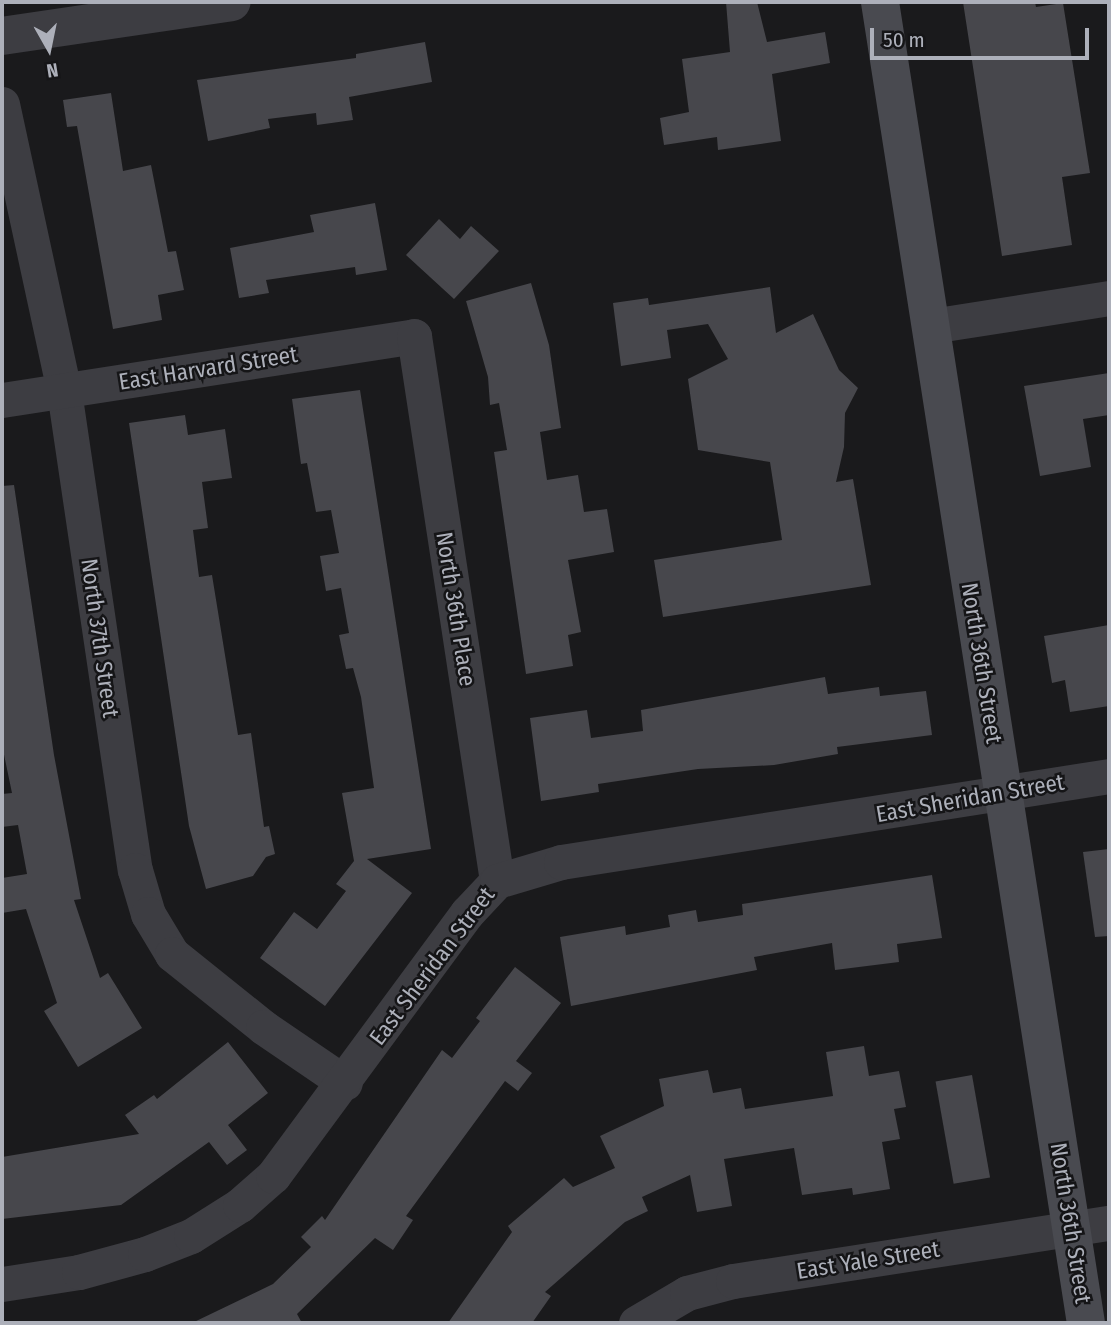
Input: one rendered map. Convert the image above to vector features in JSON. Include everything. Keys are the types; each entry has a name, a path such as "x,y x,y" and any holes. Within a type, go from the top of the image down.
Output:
{"main road":[{"name":"North 36th Street","path":"880,2 1086,1323"}],"street":[{"path":"2,36 231,2"},
{"name":"North 37th Street","path":"2,104 64,391 135,870 148,914 172,954 263,1027 345,1083"},
{"path":"931,326 1109,298"},
{"name":"East Harvard Street","path":"2,400 414,336"},
{"name":"North 36th Place","path":"414,336 497,881"},
{"name":"East Sheridan Street","path":"2,1284 79,1272 145,1254 191,1236 240,1205 273,1176 345,1083 467,913 497,881 561,862 1109,776"},
{"name":"East Yale Street","path":"636,1323 687,1293 733,1282 1109,1223"}],"building":[{"path":"726,2 757,2 767,42 825,32 830,63 772,74 781,141 718,150 717,137 664,145 660,118 689,112 682,59 730,52"},
{"path":"963,2 1035,2 1036,7 1063,3 1090,173 1062,177 1072,245 1002,256"},
{"path":"425,42 432,82 349,97 353,120 317,125 316,113 268,119 270,128 208,141 197,80 356,58 356,54"},
{"path":"111,93 123,171 151,165 168,252 176,251 184,290 158,295 162,320 113,329 77,126 67,127 63,100"},
{"path":"375,203 387,270 356,275 355,267 266,280 269,293 239,298 230,248 314,232 310,215"},
{"path":"439,219 460,239 471,226 499,251 454,299 406,255"},
{"path":"531,283 549,345 561,428 540,432 547,480 578,475 584,512 607,509 614,552 568,560 581,632 568,635 573,666 526,674 494,452 507,450 499,403 490,405 488,377 466,301"},
{"path":"770,287 776,333 813,314 839,370 858,388 845,413 844,447 836,482 853,479 871,585 663,617 654,560 782,540 770,462 698,450 688,379 728,359 708,324 667,330 671,358 621,366 613,303 648,298 649,305"},
{"path":"1109,373 1109,415 1083,419 1091,467 1040,476 1024,386"},
{"path":"360,390 431,849 367,859 412,893 325,1006 260,958 294,912 317,929 346,891 336,884 354,861 342,793 374,788 361,697 353,668 346,669 339,635 349,633 341,588 326,591 320,556 339,553 331,510 316,512 307,463 301,464 292,399"},
{"path":"185,415 188,435 225,429 232,478 202,482 208,528 193,530 199,577 212,575 238,735 251,733 264,827 269,826 275,854 266,857 253,876 206,889 189,826 129,423"},
{"path":"14,485 54,755 81,899 74,900 100,978 108,973 142,1028 78,1067 44,1011 57,1003 26,909 2,913 2,878 27,874 18,825 2,827 2,794 12,793 2,745 2,486"},
{"path":"1109,625 1109,706 1070,712 1065,680 1052,683 1044,636"},
{"path":"825,677 828,694 879,687 880,696 926,691 932,735 837,747 838,754 774,765 698,769 598,784 599,792 541,801 530,718 587,710 591,738 643,731 641,710"},
{"path":"1109,849 1109,936 1095,937 1083,852"},
{"path":"932,875 942,938 897,944 899,962 835,970 832,943 754,957 757,970 571,1006 560,937 625,926 626,935 670,927 668,915 696,910 698,922 743,915 742,904"},
{"path":"515,967 561,1003 516,1061 532,1073 518,1091 505,1081 406,1216 413,1220 393,1250 375,1238 297,1314 302,1323 192,1323 273,1284 311,1247 301,1237 322,1216 325,1220 442,1050 452,1058 480,1021 476,1018"},
{"path":"228,1042 268,1093 228,1125 247,1150 227,1165 209,1142 121,1205 2,1219 2,1157 139,1134 125,1115 154,1095 157,1099"},
{"path":"864,1046 869,1076 899,1071 906,1107 894,1109 900,1139 882,1142 890,1189 853,1195 852,1188 802,1195 794,1148 724,1159 732,1206 697,1212 690,1175 642,1197 648,1211 625,1222 545,1292 551,1296 532,1323 448,1323 512,1232 508,1226 564,1178 573,1187 615,1168 600,1136 664,1106 659,1079 708,1070 713,1093 741,1088 745,1109 833,1096 826,1052"},
{"path":"972,1075 990,1177 954,1184 936,1081"}]}
